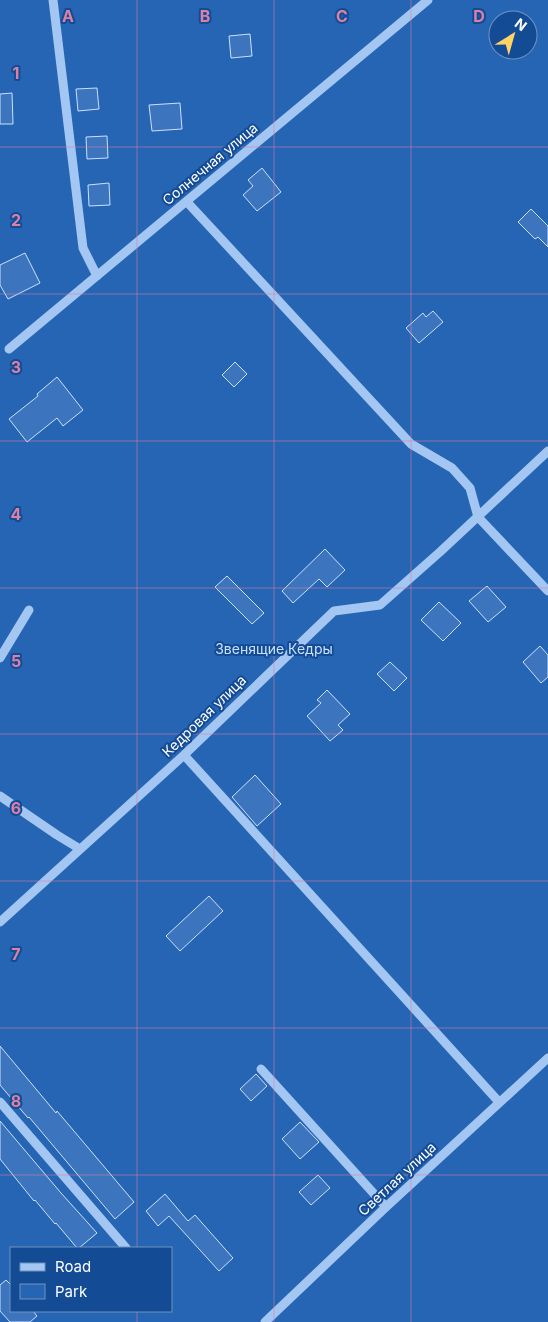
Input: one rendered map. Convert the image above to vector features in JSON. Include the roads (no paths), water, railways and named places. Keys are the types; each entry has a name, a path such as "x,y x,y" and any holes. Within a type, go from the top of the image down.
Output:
{"street":[{"path":"53,0 82,248 97,276"},
{"name":"Солнечная улица","path":"9,349 428,0"},
{"path":"187,202 411,444 452,468 470,488 478,517 548,591"},
{"name":"Кедровая улица","path":"0,922 184,755 334,611 380,605 548,452"},
{"path":"0,658 29,610"},
{"path":"184,755 500,1102"},
{"path":"0,796 80,849"},
{"name":"Светлая улица","path":"265,1322 386,1207 548,1058"},
{"path":"261,1069 386,1207"},
{"path":"0,1102 125,1247"}],"park label":[{"name":"Звенящие Кедры","path":"274,649"}]}
